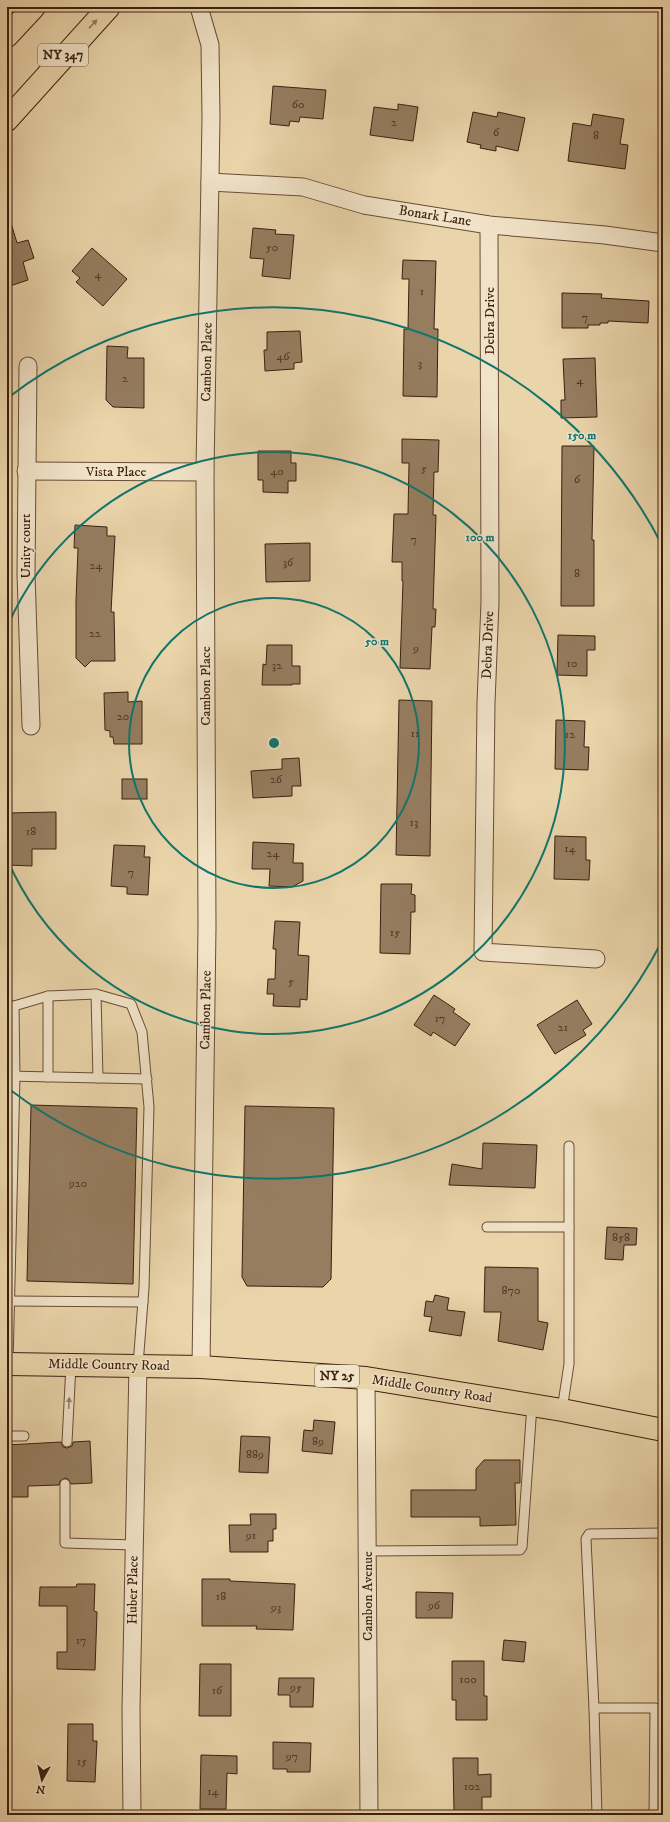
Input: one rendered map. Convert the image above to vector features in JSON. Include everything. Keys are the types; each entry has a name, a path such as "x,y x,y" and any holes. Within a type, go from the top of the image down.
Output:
{"main road":[{"path":"7,36 34,7"},
{"name":"NY 347","path":"7,120 109,7"},
{"name":"Middle Country Road","path":"7,1364 201,1367 366,1378 562,1410 663,1430"}],"street":[{"name":"Cambon Place","path":"199,7 210,45 211,118 205,472 206,927 201,1367"},
{"name":"Bonark Lane","path":"210,182 303,187 364,205 489,225 605,235 663,243"},
{"name":"Debra Drive","path":"489,225 490,602 486,703 483,952 596,959"},
{"name":"Unity court","path":"28,366 26,574 31,726"},
{"name":"Vista Place","path":"26,472 205,472"},
{"name":"Huber Place","path":"132,1815 131,1709 138,1365"},
{"name":"Cambon Avenue","path":"366,1378 369,1815"}],"lane":[{"path":"96,994 98,1078"},
{"path":"7,1364 11,1076 10,1006 48,996 96,994 131,1004 142,1032 149,1107 143,1302 138,1365"},
{"path":"48,996 48,1077"},
{"path":"11,1076 147,1079"},
{"path":"562,1410 569,1364 569,1146"},
{"path":"487,1227 569,1227"},
{"path":"9,1300 143,1302"},
{"path":"67,1442 71,1365"},
{"path":"368,1551 520,1550 522,1548 532,1405"},
{"path":"7,1436 24,1436"},
{"path":"65,1484 65,1543 134,1545"},
{"path":"597,1815 594,1708 586,1539 589,1534 663,1533"},
{"path":"594,1708 659,1708 654,1815"}],"building":[{"path":"273,86 326,90 323,119 300,117 299,122 290,121 289,126 270,124"},
{"path":"398,104 418,107 413,141 370,135 374,107 398,110"},
{"path":"473,112 497,117 498,112 525,118 518,151 496,146 496,151 480,148 481,145 467,142"},
{"path":"593,114 624,119 620,144 628,145 625,169 568,161 573,123 591,126"},
{"path":"11,223 17,243 28,240 34,258 23,262 28,280 7,287 7,224"},
{"path":"253,228 276,230 275,234 294,235 290,279 262,276 264,259 250,258"},
{"path":"92,248 127,279 103,306 76,282 80,278 72,271"},
{"path":"403,260 436,261 434,329 438,329 437,397 403,396 404,329 408,329 409,279 402,279"},
{"path":"562,293 602,294 601,298 649,301 648,323 608,321 608,323 600,323 600,325 588,325 588,328 562,328"},
{"path":"300,331 302,362 294,363 294,369 265,371 264,350 267,350 267,332"},
{"path":"107,346 128,347 127,358 144,358 144,408 113,407 106,400"},
{"path":"595,358 597,417 561,418 561,400 565,400 563,359"},
{"path":"402,439 439,440 438,472 434,472 433,515 436,515 433,609 436,609 435,627 432,627 430,669 400,668 403,581 402,562 392,562 394,514 408,514 409,463 402,463"},
{"path":"562,446 594,446 592,540 594,540 594,606 561,606"},
{"path":"258,451 291,451 291,463 296,463 296,481 288,481 288,493 263,492 263,480 258,480"},
{"path":"75,525 107,527 107,536 115,536 111,612 114,612 115,661 91,661 85,667 76,658 78,548 74,548"},
{"path":"310,543 310,581 266,582 265,544"},
{"path":"558,635 595,636 595,650 587,650 587,676 557,675"},
{"path":"267,645 292,645 292,666 300,666 300,684 262,685 263,664 266,665"},
{"path":"128,692 128,702 142,701 142,744 114,744 113,737 110,737 110,731 105,730 104,693"},
{"path":"399,700 432,701 430,856 396,855"},
{"path":"556,720 585,721 584,747 589,747 588,770 555,769"},
{"path":"299,758 301,786 292,786 292,796 253,798 251,771 282,769 282,759"},
{"path":"122,779 147,779 147,799 122,799"},
{"path":"56,812 56,849 32,849 32,866 7,865 7,813"},
{"path":"555,836 586,837 586,860 590,860 589,880 554,879"},
{"path":"253,842 294,844 293,863 303,863 303,881 292,887 269,886 270,869 252,869"},
{"path":"114,845 145,846 144,857 150,857 148,895 127,894 127,887 111,886"},
{"path":"381,884 412,884 411,894 415,895 415,912 411,912 410,954 380,953"},
{"path":"275,921 300,922 298,955 309,956 307,1000 300,999 300,1007 273,1006 274,994 267,994 268,979 275,979 276,949 273,949"},
{"path":"434,995 455,1009 453,1012 470,1024 455,1046 433,1032 431,1036 414,1025"},
{"path":"577,1000 592,1024 583,1030 586,1035 555,1054 537,1025"},
{"path":"31,1105 137,1108 133,1284 27,1281"},
{"path":"245,1106 334,1108 331,1279 323,1287 247,1286 242,1277"},
{"path":"483,1143 537,1145 535,1188 449,1185 452,1164 482,1169"},
{"path":"607,1227 637,1228 636,1245 624,1245 623,1260 605,1259"},
{"path":"485,1267 538,1268 538,1321 548,1323 543,1350 498,1341 501,1312 484,1312"},
{"path":"435,1295 449,1298 447,1310 465,1312 461,1336 429,1331 432,1317 424,1316 426,1301 433,1302"},
{"path":"314,1420 335,1422 332,1454 302,1451 304,1430 313,1431"},
{"path":"241,1436 270,1437 268,1473 239,1472"},
{"path":"90,1441 92,1483 71,1484 68,1479 65,1478 60,1481 59,1485 28,1486 28,1497 7,1497 7,1445 61,1442 63,1447 67,1448 72,1446 73,1442"},
{"path":"484,1460 520,1460 520,1483 515,1483 516,1525 480,1526 480,1517 411,1517 411,1490 476,1490 476,1469"},
{"path":"250,1514 276,1514 276,1529 273,1529 273,1541 268,1541 268,1552 230,1552 229,1525 251,1525"},
{"path":"202,1579 230,1579 230,1581 295,1584 293,1630 256,1629 257,1626 202,1626"},
{"path":"77,1584 95,1584 94,1611 97,1612 95,1670 57,1669 57,1652 67,1652 67,1606 39,1606 40,1587 76,1587"},
{"path":"416,1592 453,1593 452,1618 416,1618"},
{"path":"504,1640 526,1642 524,1662 502,1660"},
{"path":"452,1661 484,1661 484,1696 487,1696 487,1720 456,1720 456,1700 452,1700"},
{"path":"200,1664 231,1664 231,1716 199,1716"},
{"path":"279,1678 314,1678 313,1707 290,1707 290,1695 278,1695"},
{"path":"68,1724 93,1724 93,1741 97,1741 95,1782 67,1781"},
{"path":"273,1742 311,1743 310,1772 287,1772 287,1769 273,1769"},
{"path":"201,1755 237,1756 237,1774 227,1773 226,1809 200,1809"},
{"path":"453,1758 478,1758 478,1775 491,1774 491,1797 482,1797 482,1812 454,1812"}]}
